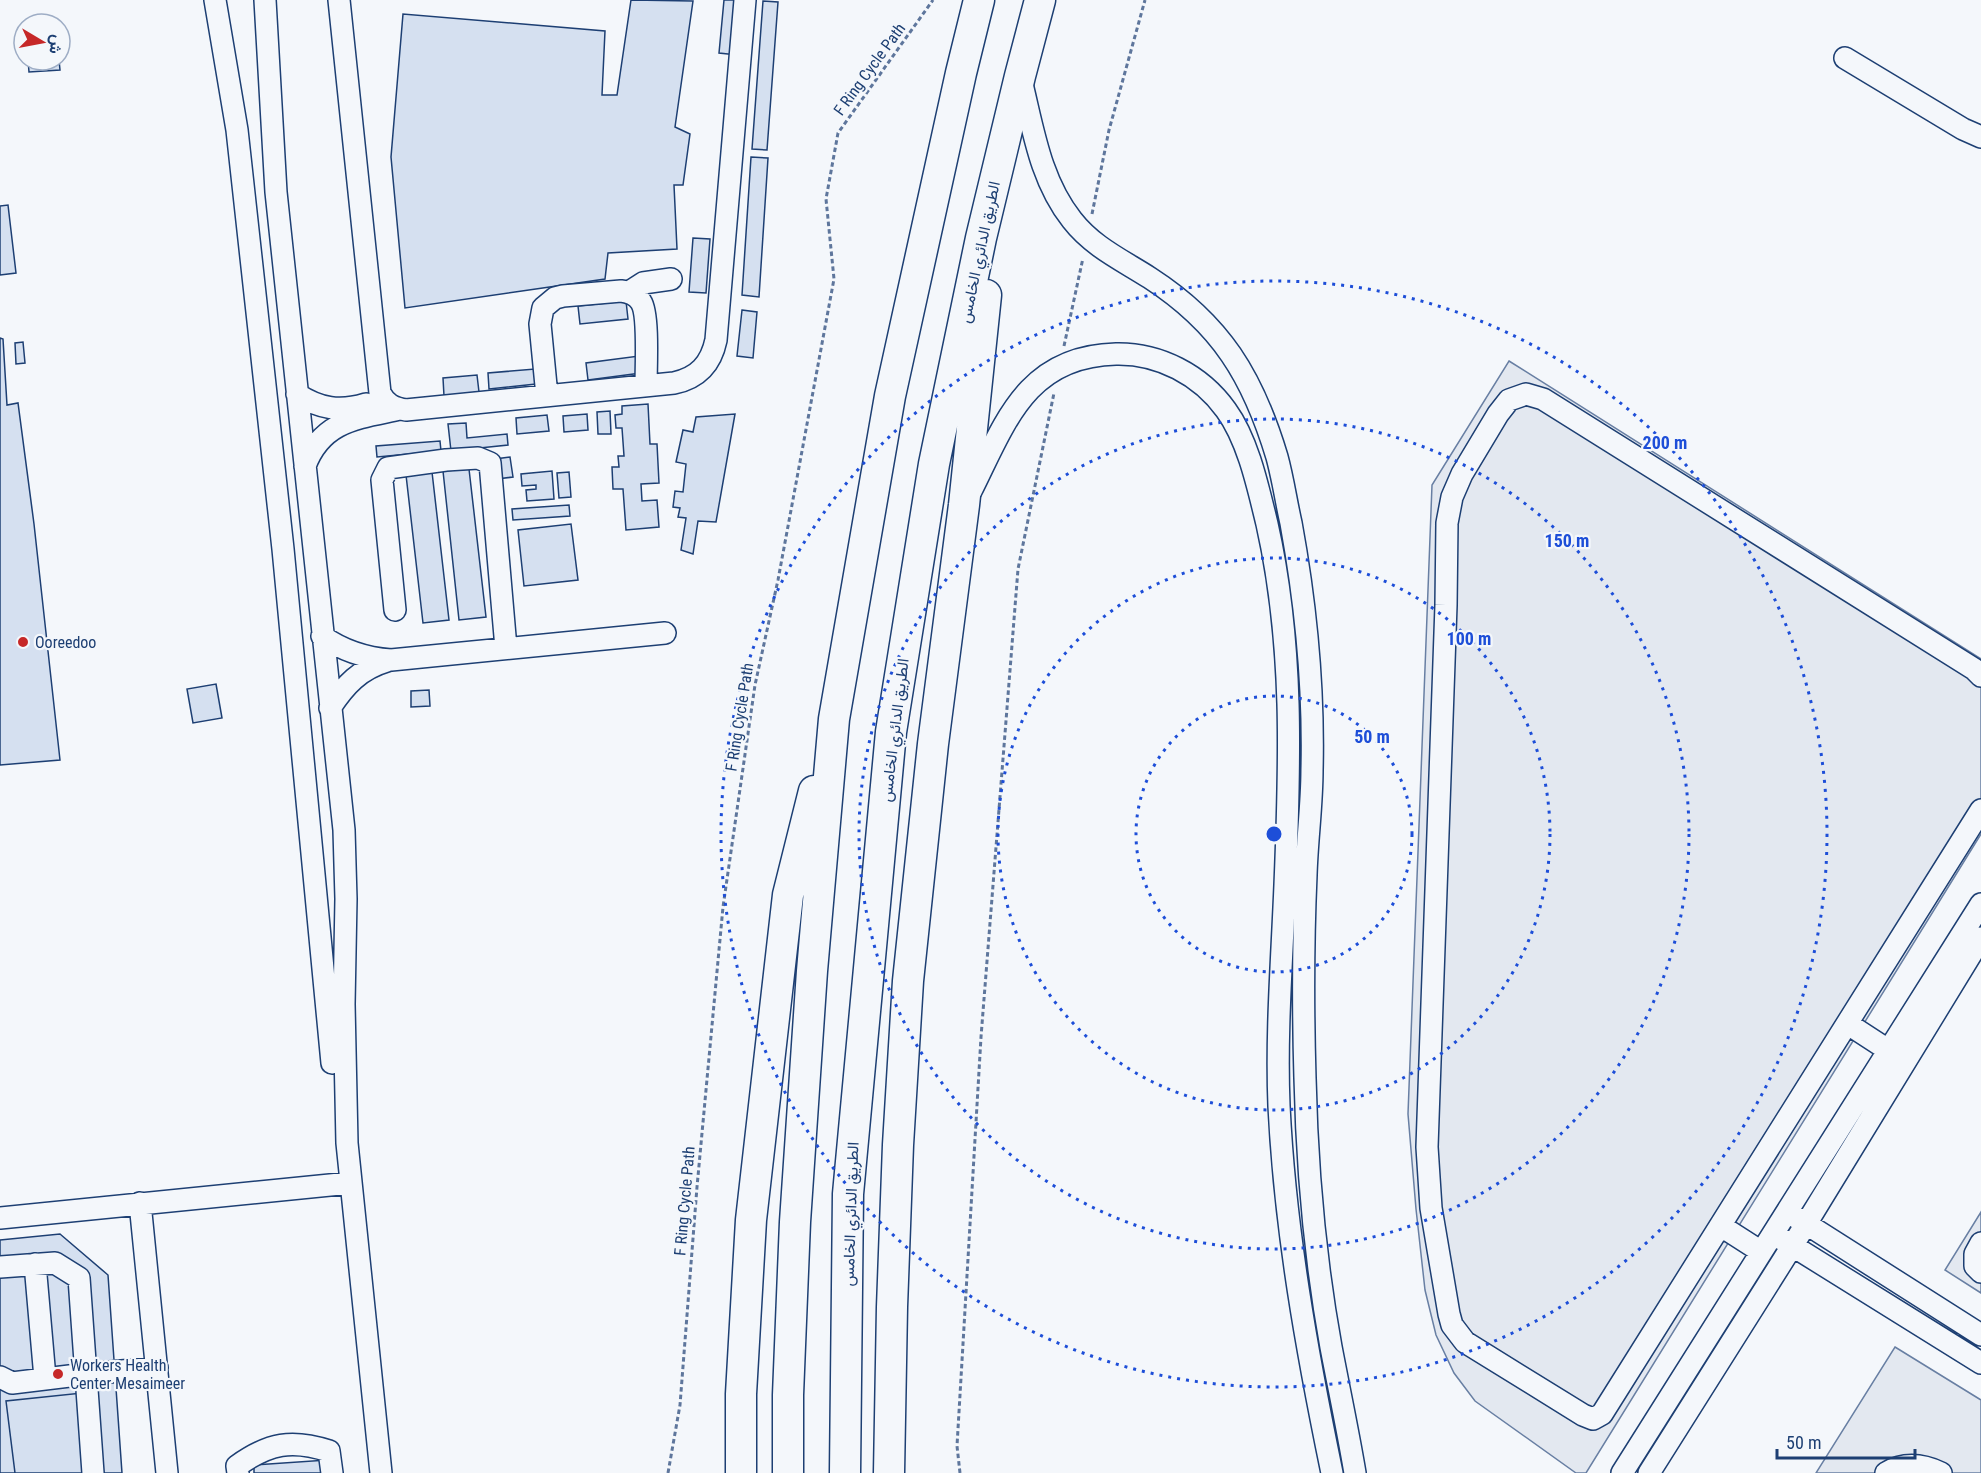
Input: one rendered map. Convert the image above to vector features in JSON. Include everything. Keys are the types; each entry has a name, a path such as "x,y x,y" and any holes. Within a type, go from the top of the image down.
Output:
{"highway":[{"path":"788,1473 788,1395 795,1222 812,971 834,719 890,396 980,0"},
{"name":"الطريق الدائري الخامس","path":"845,1473 848,1194 891,732 934,464 981,238 1040,0"},
{"path":"889,1473 897,1179 908,981 933,744 964,505 1002,149"},
{"path":"741,1473 741,1394 751,1220 788,895 834,719"}],"street":[{"path":"215,0 237,130 283,549 336,1107 347,1143"},
{"path":"228,0 238,80 237,130"},
{"path":"250,0 259,85 271,131"},
{"path":"264,0 271,131 345,864 344,1004 347,1143 381,1473"},
{"path":"339,0 380,393 392,404"},
{"path":"297,394 310,403 324,408 339,409 547,396 674,383 695,376 710,361 714,351 745,0"},
{"path":"962,72 968,0"},
{"path":"1845,58 1963,129 1981,137"},
{"path":"1020,76 1043,167 1051,186 1073,222 1111,255 1175,296 1223,341 1241,368 1256,398 1268,429 1285,494 1300,574 1307,632 1311,702 1312,772 1303,976 1309,1168 1318,1258 1331,1347 1355,1473"},
{"path":"629,292 643,283 671,279"},
{"path":"547,396 540,324 543,308 548,302 563,296 621,291 637,296 645,311 646,385"},
{"path":"964,505 1014,406 1035,384 1059,367 1088,357 1120,354 1155,360 1188,374 1215,396 1243,441 1262,501 1275,562 1284,624 1288,686 1287,808 1278,1044 1283,1164 1297,1282 1332,1473"},
{"path":"1981,676 1974,669 1534,395 1517,396 1503,406 1462,474 1452,497 1447,523 1427,1148 1431,1208 1452,1325 1465,1342 1583,1415 1593,1419 1602,1414 1981,810"},
{"path":"305,466 315,445 332,429 392,404"},
{"path":"395,610 382,480 388,468 478,458 490,464 506,648"},
{"path":"1262,501 1285,494"},
{"path":"322,636 354,654 390,660 666,633"},
{"path":"330,708 346,686 356,677 366,669 390,660"},
{"path":"1622,1473 1981,904"},
{"path":"1649,1473 1806,1224 1981,938"},
{"path":"1848,1024 1888,1050"},
{"path":"0,1218 350,1183"},
{"path":"140,1203 167,1473"},
{"path":"1786,1211 1981,1335"},
{"path":"1721,1226 1760,1251"},
{"path":"1772,1233 1981,1363"},
{"path":"1981,1243 1974,1254 1975,1266 1981,1272"},
{"path":"0,1267 55,1263 79,1278 93,1473"},
{"path":"35,1264 45,1378"},
{"path":"0,1377 12,1383 157,1368"},
{"path":"238,1473 237,1466 253,1454 271,1447 291,1444 310,1445 329,1451 332,1473"},
{"path":"1886,1473 1904,1465 1916,1465 1941,1473"}],"path":[{"name":"F Ring Cycle Path","path":"668,1473 680,1405 697,1187 723,907 755,685 778,580 834,279 826,199 838,133 933,0"},
{"path":"960,1473 957,1446 981,1037 1018,569 1109,130 1145,0"}],"shaded area":[{"path":"1509,361 1981,659 1981,834 1586,1473 1576,1473 1475,1401 1454,1373 1436,1335 1425,1290 1408,1114 1432,485"},
{"path":"1981,1212 1981,1293 1945,1270"},
{"path":"1895,1347 1981,1400 1981,1473 1816,1473"}],"building":[{"path":"631,0 693,1 675,127 690,134 683,185 674,185 677,249 608,253 605,279 405,308 391,157 403,14 605,31 602,95 617,95"},
{"path":"724,0 741,0 737,55 719,53"},
{"path":"763,1 778,2 767,150 752,149"},
{"path":"751,157 768,158 759,297 742,295"},
{"path":"8,205 16,273 0,275 0,206"},
{"path":"693,238 710,239 706,293 689,292"},
{"path":"626,301 628,319 580,324 578,306"},
{"path":"742,310 757,312 753,358 737,356"},
{"name":"Ooreedoo","path":"0,338 3,339 7,405 18,403 60,760 0,765"},
{"path":"23,342 25,363 16,364 15,343"},
{"path":"639,356 641,373 588,380 586,363"},
{"path":"535,369 536,384 489,389 488,373"},
{"path":"477,375 479,392 444,396 443,378"},
{"path":"648,404 650,444 657,444 659,483 641,484 642,501 657,500 659,527 626,530 623,489 613,489 612,467 619,467 618,456 624,456 622,428 616,428 615,415 622,414 622,406"},
{"path":"610,411 611,434 598,434 597,412"},
{"path":"587,414 588,430 564,432 563,416"},
{"path":"735,414 716,522 698,521 693,554 681,550 686,518 678,517 680,508 673,507 675,491 683,492 686,464 676,462 683,430 693,432 696,417"},
{"path":"547,415 549,431 517,434 516,418"},
{"path":"466,423 467,438 507,434 508,445 451,451 448,424"},
{"path":"440,441 441,451 377,457 376,446"},
{"path":"510,457 513,477 497,479 495,459"},
{"path":"469,469 486,617 459,620 443,471"},
{"path":"552,471 554,499 527,501 526,490 536,489 536,485 522,486 521,474"},
{"path":"432,472 449,620 423,623 406,475"},
{"path":"569,472 571,497 559,498 557,473"},
{"path":"569,505 570,516 513,520 512,509"},
{"path":"571,524 578,580 524,586 518,530"},
{"path":"216,684 222,718 193,723 187,689"},
{"path":"429,690 430,706 411,707 411,691"},
{"name":"Workers Health Center Mesaimeer","path":"60,1234 108,1275 122,1473 0,1473 0,1240"},
{"path":"82,1393 90,1473 15,1473 6,1401"},
{"path":"327,1460 328,1473 254,1473 254,1465"}],"place":[{"name":"Ooreedoo","path":"23,642"},
{"name":"Workers Health Center Mesaimeer","path":"58,1374"}]}
